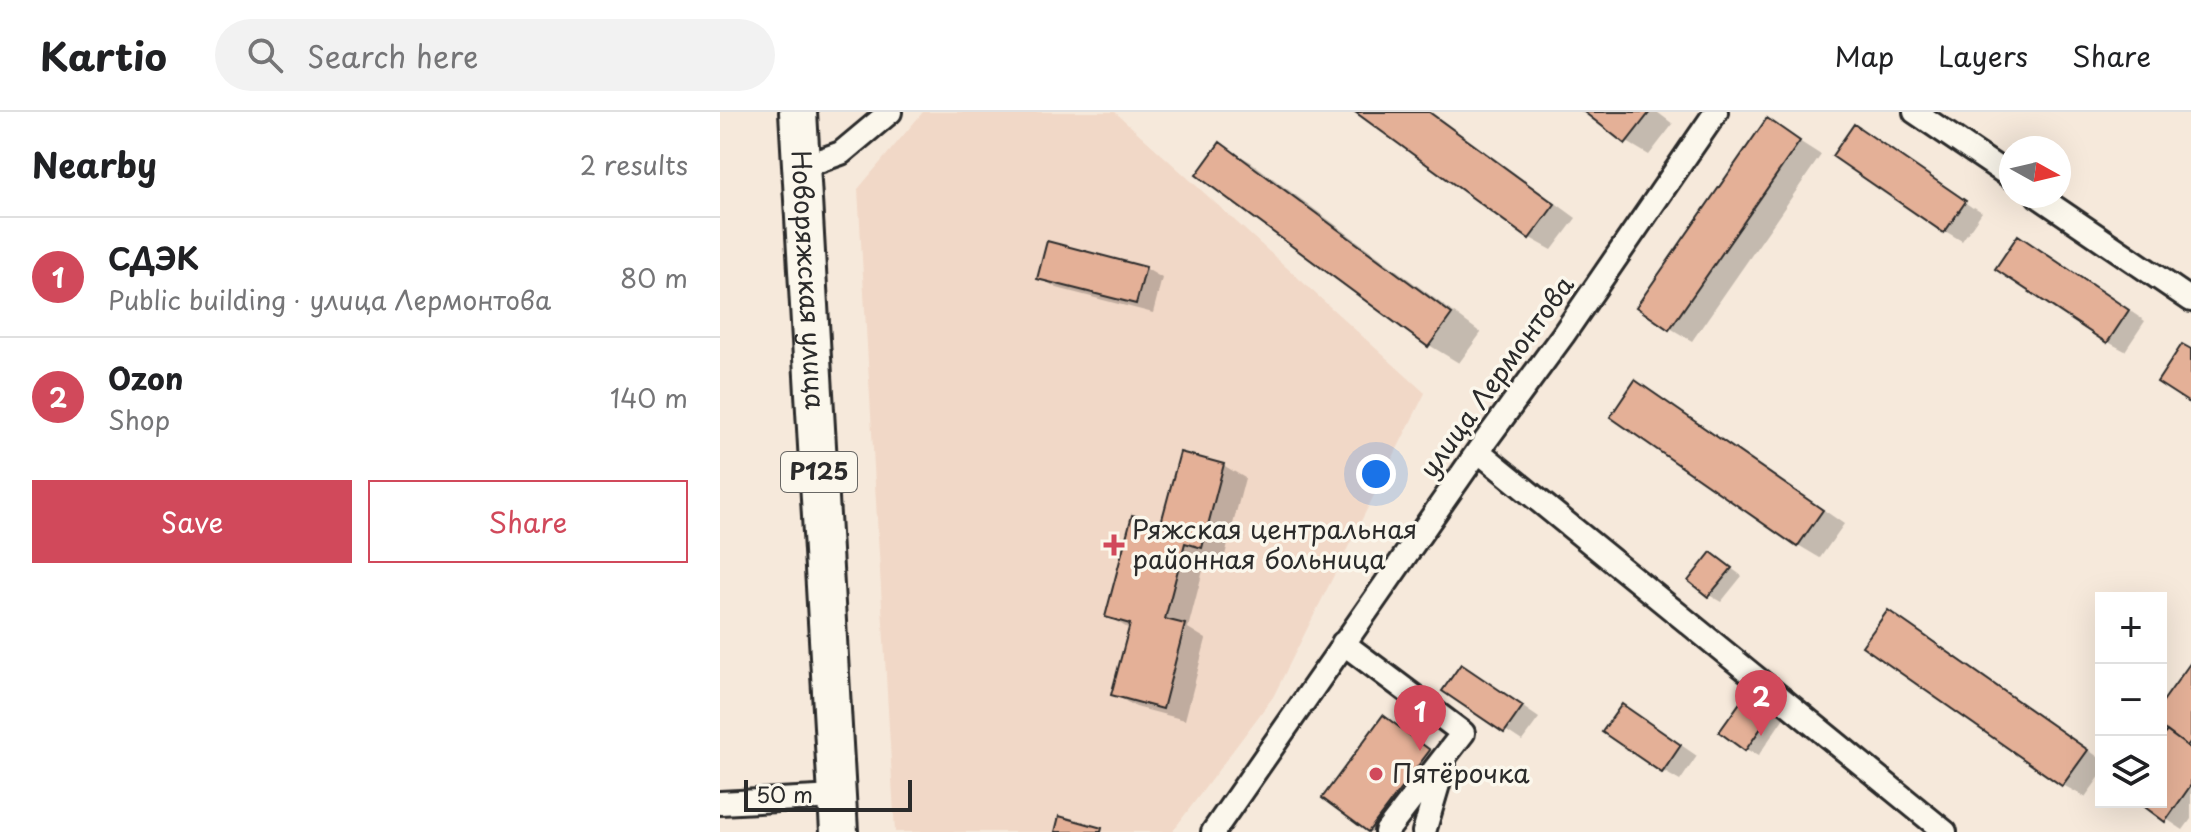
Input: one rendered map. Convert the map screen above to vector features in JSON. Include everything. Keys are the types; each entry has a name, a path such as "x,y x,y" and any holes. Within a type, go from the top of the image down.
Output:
{"main road":[{"name":"Новоряжская улица","path":"798,112 839,832"}],"street":[{"path":"802,167 841,153 890,112"},
{"name":"улица Лермонтова","path":"1213,832 1716,112"},
{"path":"1915,112 1999,169"},
{"path":"2056,208 2191,300"},
{"path":"1478,451 1945,832"},
{"path":"1343,643 1463,733 1386,832"},
{"path":"1424,832 1448,752"},
{"path":"720,803 837,797"}],"shaded area":[{"name":"Ряжская центральная районная больница","path":"923,112 1115,112 1425,393 1273,697 1172,832 895,832 858,189"}],"building":[{"path":"1355,112 1429,112 1555,204 1529,239"},
{"path":"1584,112 1650,112 1625,144"},
{"path":"1767,118 1800,141 1669,330 1636,307"},
{"path":"1854,124 1966,201 1944,233 1832,156"},
{"path":"1220,142 1452,314 1428,347 1196,175"},
{"path":"2018,235 2129,310 2107,343 1995,269"},
{"path":"1047,241 1146,267 1136,304 1037,279"},
{"path":"2182,344 2191,349 2191,404 2157,382"},
{"path":"1635,380 1823,510 1797,547 1610,417"},
{"path":"1180,452 1224,464 1202,548 1185,543 1165,619 1185,624 1163,709 1111,695 1130,624 1105,617 1132,515 1161,523"},
{"path":"1711,552 1732,568 1708,597 1688,581"},
{"path":"1888,610 2088,750 2062,786 1862,646"},
{"path":"2191,662 2191,741 2187,746 2167,731 2167,696"},
{"path":"1461,664 1523,706 1504,733 1442,691"},
{"path":"1749,690 1775,708 1745,751 1719,732"},
{"path":"1622,704 1681,745 1662,773 1602,732"},
{"name":"Пятёрочка","path":"1383,715 1430,750 1368,832 1322,798"},
{"path":"2167,731 2191,749 2191,785 2165,822 2146,808 2167,808"},
{"path":"1059,816 1102,828 1101,832 1055,832"}],"place":[{"name":"Ряжская центральная районная больница","path":"1114,545"},
{"name":"Ozon","path":"1761,736"},
{"name":"СДЭК","path":"1420,751"},
{"name":"Пятёрочка","path":"1376,774"}]}
